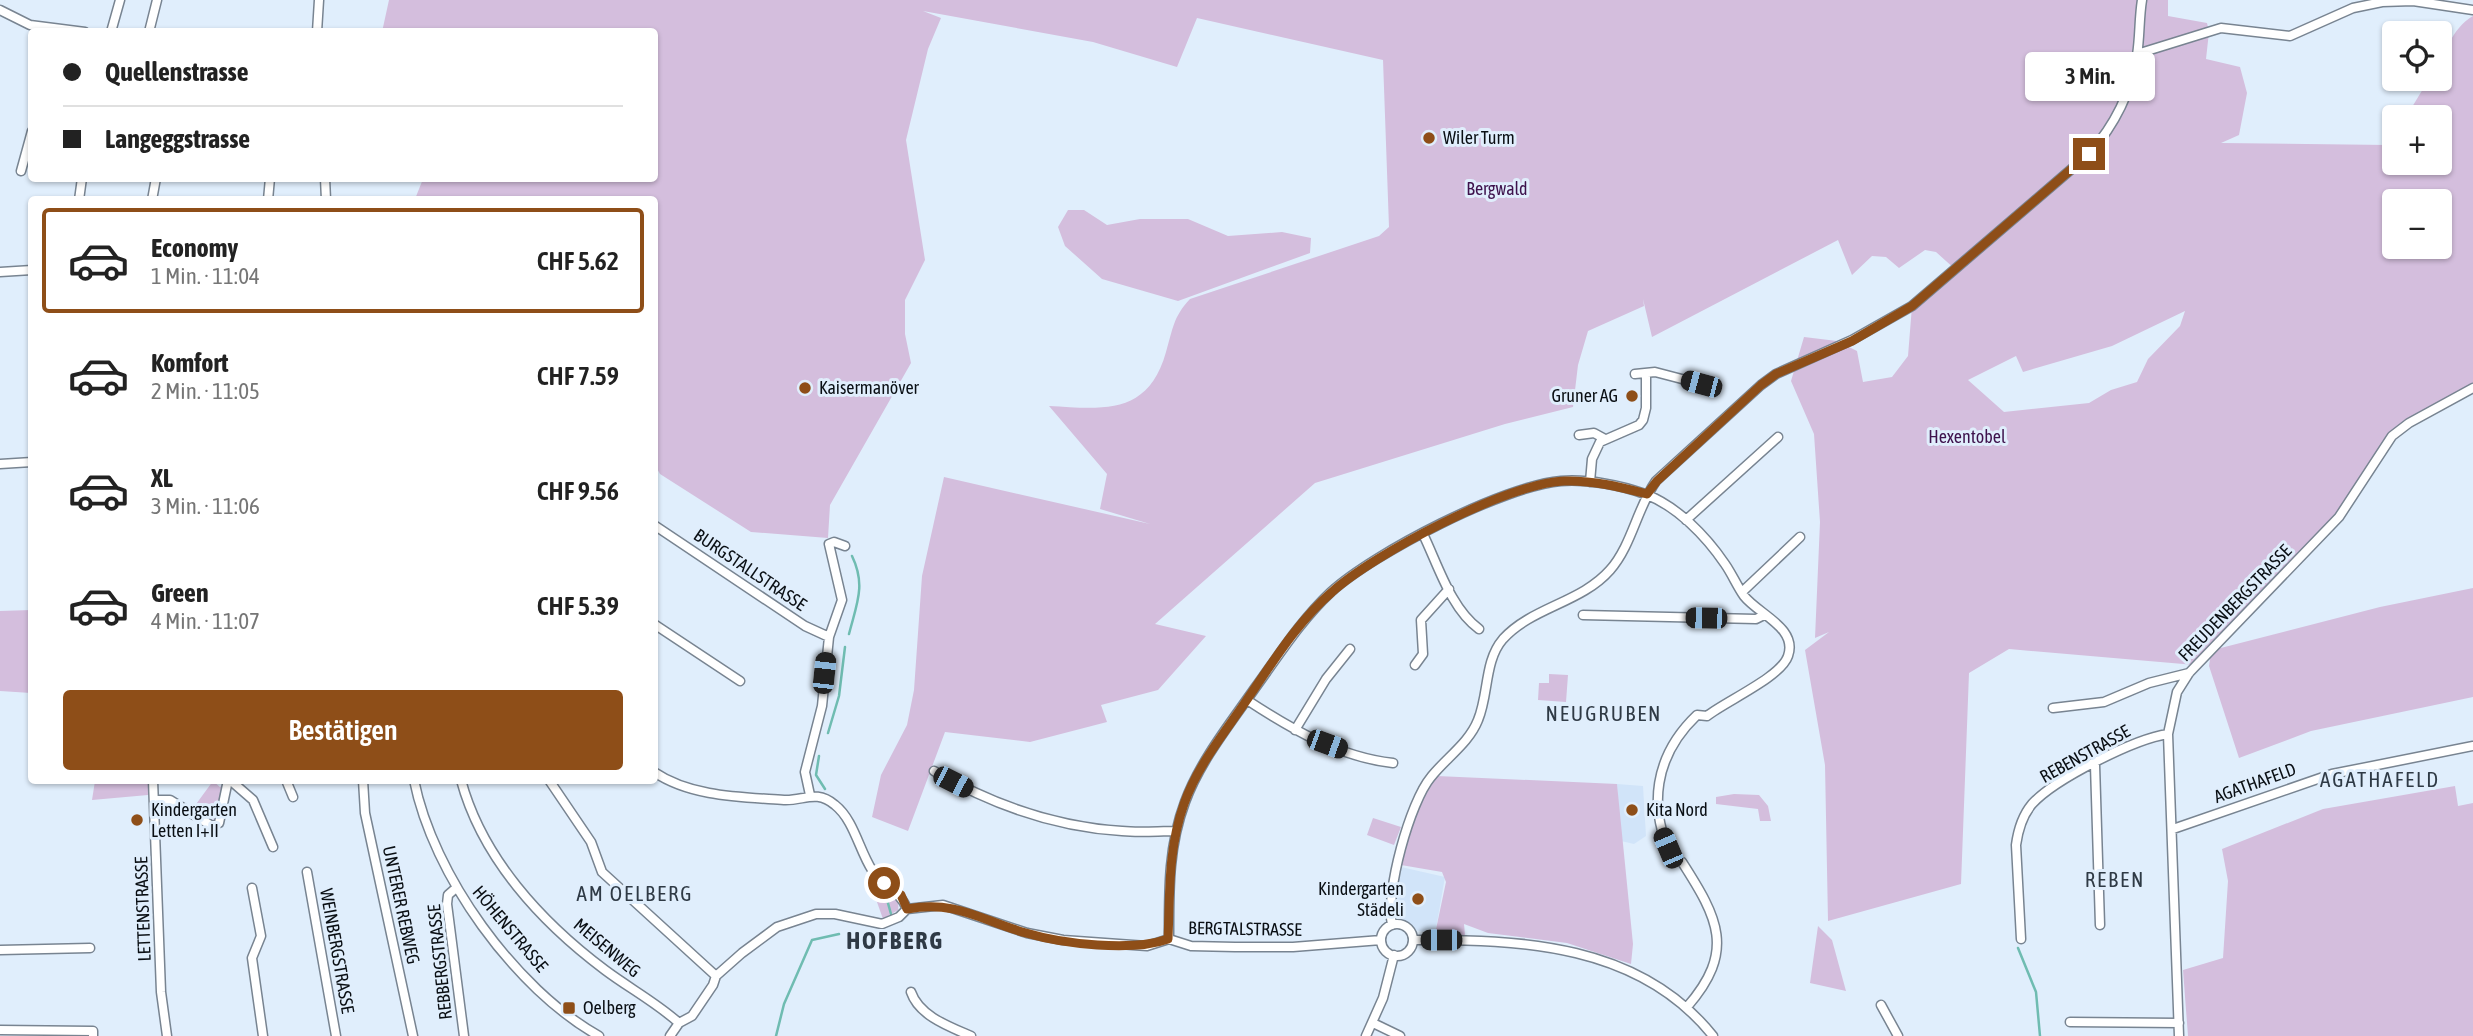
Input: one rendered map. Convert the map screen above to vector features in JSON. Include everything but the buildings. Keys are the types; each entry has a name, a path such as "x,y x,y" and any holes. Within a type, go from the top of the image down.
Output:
{"street":[{"path":"112,28 120,0"},
{"path":"150,28 157,0"},
{"path":"317,28 319,0"},
{"path":"1392,925 1393,890 1414,811 1430,778 1473,731 1484,700 1493,652 1527,620 1585,590 1609,572 1629,539 1647,494 1657,481 1776,374 1852,341 1912,306 2101,140 2122,106 2137,54 2142,0"},
{"path":"2137,54 2221,28 2290,36 2353,8 2382,2 2413,1 2473,10"},
{"path":"0,10 23,23 49,28"},
{"path":"20,171 28,144"},
{"path":"0,272 28,270"},
{"path":"1634,374 1655,372 1701,384"},
{"path":"1590,482 1595,450 1605,439 1639,425 1643,420 1646,408 1646,373"},
{"name":"FREUDENBERGSTRASSE","path":"2179,1036 2168,734 2174,699 2189,673 2339,517 2392,436 2409,423 2473,388"},
{"path":"1579,435 1594,433 1605,439"},
{"path":"1686,520 1778,437"},
{"path":"0,464 28,462"},
{"path":"1168,939 1169,875 1176,831 1200,770 1296,630 1332,591 1364,566 1423,534 1515,492 1562,481 1590,482 1647,494 1686,520 1718,554 1742,592 1787,634 1790,648 1786,662 1707,716 1697,715 1680,731 1666,756 1658,783 1656,796 1662,835 1674,860 1682,862 1708,902 1717,930 1718,948 1711,976 1688,1007"},
{"name":"BURGSTALLSTRASSE","path":"658,528 805,626 830,637"},
{"path":"1423,534 1449,589 1468,619 1479,629"},
{"path":"1742,592 1800,537"},
{"path":"810,795 805,772 822,706 830,637 842,593 832,568 829,544 834,542 845,546"},
{"path":"1415,665 1423,654 1421,620 1449,589"},
{"path":"1583,615 1756,619 1764,615"},
{"path":"658,627 740,681"},
{"path":"1295,730 1325,679 1350,649"},
{"path":"2053,708 2104,702 2149,683 2189,673"},
{"path":"1247,699 1295,730 1353,754 1393,763"},
{"name":"REBENSTRASSE","path":"2021,939 2018,829 2032,805 2042,796 2128,745 2168,734"},
{"name":"AGATHAFELD","path":"2173,829 2332,774 2473,746"},
{"path":"2095,765 2100,925"},
{"path":"934,771 1004,805 1052,819 1119,831 1176,831"},
{"path":"658,774 697,791 785,800 810,795 829,801 840,810 872,870 901,895 907,909"},
{"name":"LETTENSTRASSE","path":"153,784 161,992 167,1036"},
{"path":"155,800 170,800 212,826 219,823 228,784"},
{"path":"234,784 253,800 273,847"},
{"path":"288,784 293,797"},
{"name":"UNTERER REBWEG","path":"363,784 365,813 413,1036"},
{"name":"HÖHENSTRASSE","path":"415,784 425,820 456,888 513,962 557,1004 599,1036"},
{"name":"MEISENWEG","path":"462,784 476,825 503,870 572,943 679,1023"},
{"path":"552,784 592,842 602,872 716,976"},
{"name":"WEINBERGSTRASSE","path":"307,872 336,1036"},
{"path":"252,888 261,936 252,958 263,1036"},
{"name":"REBBERGSTRASSE","path":"456,888 448,895 447,904 464,1036"},
{"name":"BERGTALSTRASSE","path":"670,1036 679,1023 692,1016 716,976 762,936 799,917 835,914 882,924 899,917 907,909 943,905 1027,933 1063,940 1147,946 1168,939 1191,946 1235,947 1293,947 1381,940"},
{"path":"1392,925 1406,927 1413,940 1407,952 1394,955 1385,950 1381,940 1384,931 1392,925"},
{"path":"1413,940 1521,943 1576,951 1643,976 1688,1007 1713,1036"},
{"path":"0,950 90,948"},
{"path":"1366,1036 1386,990 1394,955"},
{"path":"911,992 914,1001 924,1011 971,1036"},
{"path":"1881,1005 1898,1036"},
{"path":"2070,1022 2179,1023"},
{"path":"1373,1023 1400,1036"},
{"path":"0,1030 93,1031 93,1036"}],"shaded area":[{"path":"1617,784 1643,786 1646,836 1634,844 1621,841"},
{"name":"Kindergarten Städeli","path":"1401,867 1445,877 1435,934 1415,930 1394,913"}],"green space":[{"path":"389,0 2168,0 2168,16 2207,23 2209,32 2206,59 2240,67 2247,93 2239,135 2221,143 2382,145 2382,175 2452,175 2452,105 2413,105 2422,91 2452,91 2452,38 2459,27 2473,16 2473,385 2402,428 2354,498 2213,650 2380,607 2473,588 2473,697 2311,731 2239,758 2209,666 2211,652 2195,665 2009,649 1969,673 1961,884 1828,921 1825,765 1805,650 1829,632 1815,638 1820,522 1814,434 1791,381 1804,337 1837,341 1857,351 1863,382 1892,377 1908,356 1912,306 1956,270 1936,252 1925,250 1899,268 1886,257 1872,256 1852,275 1838,240 1652,337 1643,299 1644,306 1588,331 1578,365 1573,407 1505,424 1315,483 1155,624 1206,636 1158,690 1101,705 1107,722 1030,742 945,732 908,831 872,817 881,775 907,725 914,690 922,576 944,477 1150,524 1100,509 1107,474 1049,406 1105,407 1135,398 1148,388 1158,373 1177,318 1190,299 1379,236 1389,227 1383,60 1197,18 1177,67 1093,42 923,11 941,18 928,49 906,140 925,260 905,300 905,334 911,363 830,505 828,538 751,532 658,470 658,196 416,196 422,182 658,182 658,28 383,28","holes":["2185,311 2180,326 2148,359 2137,382 2111,390 2089,403 2004,412 1968,380 2016,356 2023,372 2112,346"]},
{"path":"1068,210 1084,210 1107,225 1140,219 1188,219 1228,236 1282,232 1311,238 1310,253 1178,301 1102,279 1065,246 1058,227"},
{"path":"28,610 28,693 0,691 0,611"},
{"path":"1549,674 1568,675 1566,702 1538,700 1539,683 1549,683"},
{"path":"1437,776 1617,784 1633,944 1631,964 1567,943 1488,933 1464,924 1465,935 1435,934 1446,882 1442,872 1401,865 1416,810"},
{"path":"95,784 148,784 148,795 92,800"},
{"path":"211,784 220,787 224,784 219,817 215,821 201,810 191,811"},
{"path":"2455,786 2458,806 2473,803 2473,1036 2188,1036 2183,970 2223,958 2228,881 2222,849 2323,809"},
{"path":"1734,794 1759,795 1768,806 1771,821 1760,821 1758,809 1716,804 1716,797"},
{"path":"1373,818 1401,827 1394,845 1367,835"},
{"path":"875,881 897,900 898,910 883,919 872,888"},
{"path":"1818,926 1832,940 1846,991 1810,983"}],"waterway":[{"path":"849,634 859,585 859,576 852,556"},
{"path":"828,733 839,696 845,647"},
{"path":"819,756 816,775 825,789"},
{"path":"877,888 886,896 891,914"},
{"path":"776,1036 784,1004 812,940 839,934"},
{"path":"2018,948 2036,992 2040,1036"}],"place":[{"name":"Wiler Turm","path":"1429,138"},
{"name":"Kaisermanöver","path":"805,388"},
{"name":"Gruner AG","path":"1632,396"},
{"name":"Kita Nord","path":"1632,810"},
{"name":"Kindergarten Letten I+II","path":"137,820"},
{"name":"Kindergarten Städeli","path":"1418,899"},
{"name":"Oelberg","path":"569,1008"}],"district":[{"name":"NEUGRUBEN","path":"1604,714"},
{"name":"AGATHAFELD","path":"2380,780"},
{"name":"REBEN","path":"2115,880"},
{"name":"AM OELBERG","path":"635,894"},
{"name":"HOFBERG","path":"895,941"}],"route":[{"path":"884,883 901,895 907,909 943,905 1027,933 1063,940 1147,946 1168,939 1170,860 1176,831 1192,785 1284,645 1332,591 1364,566 1396,547 1515,492 1562,481 1590,482 1647,494 1657,481 1761,385 1776,374 1852,341 1912,306 2089,154"}],"park label":[{"name":"Bergwald","path":"1497,189"},
{"name":"Hexentobel","path":"1967,437"}]}
